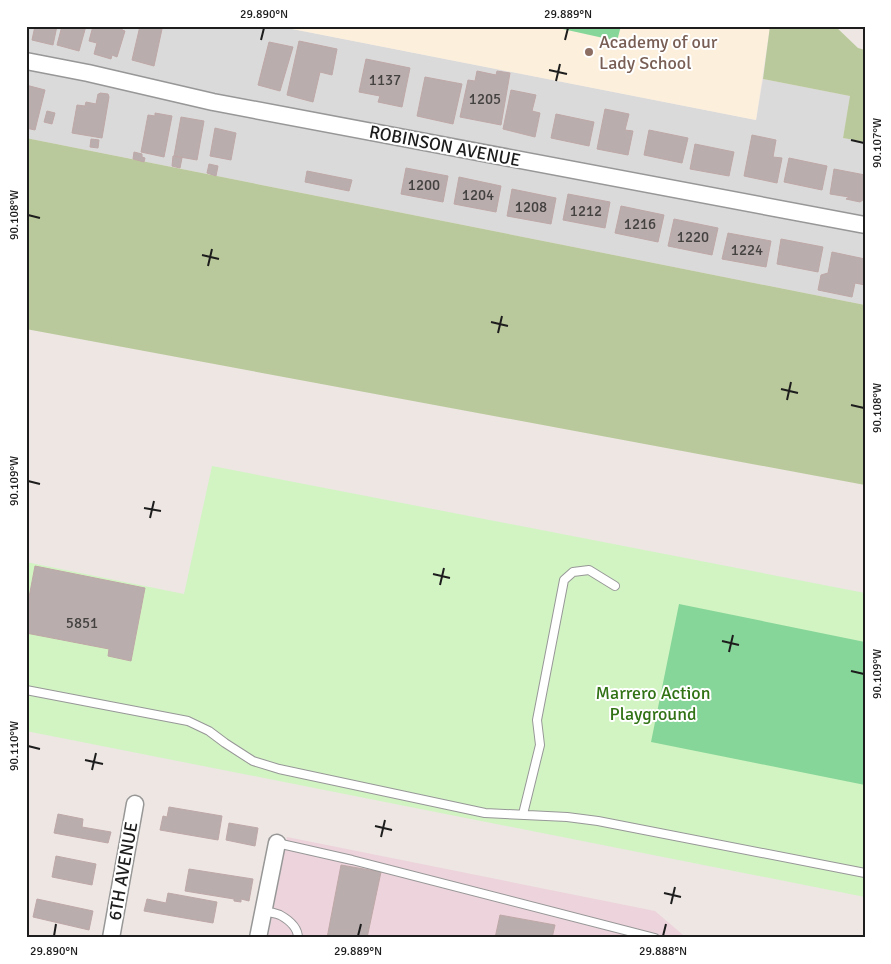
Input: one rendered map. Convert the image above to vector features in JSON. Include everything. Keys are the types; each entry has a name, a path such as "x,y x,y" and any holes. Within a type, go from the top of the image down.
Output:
{"street":[{"name":"ROBINSON AVENUE","path":"26,61 213,102 865,224"},
{"name":"6TH AVENUE","path":"111,938 135,804"},
{"path":"258,938 277,844"}],"lane":[{"path":"524,814 540,745 537,720 564,580 573,572 589,570 615,586"},
{"path":"26,690 188,721 209,731 253,761 279,769 484,813 567,817 598,821 865,873"},
{"path":"277,844 352,860 655,938"},
{"path":"263,911 280,915 291,923 298,931 298,938"}],"shaded area":[{"path":"26,26 277,26 756,120 763,79 851,96 843,138 865,142 865,305 26,138"},
{"name":"Academy of our Lady School","path":"277,26 770,26 756,120"},
{"path":"287,837 655,911 683,935 683,938 268,938"}],"green space":[{"path":"549,26 621,26 617,41"},
{"path":"770,26 835,26 858,48 865,50 865,142 843,138 850,96 763,79"},
{"path":"26,138 865,305 865,485 26,329"},
{"name":"Marrero Action Playground","path":"212,466 865,593 865,897 26,731 26,562 184,594"},
{"path":"679,604 865,642 865,785 651,742"}],"building":[{"path":"35,26 57,26 53,45 32,40"},
{"path":"62,26 86,26 79,51 57,45"},
{"path":"93,26 123,26 122,30 125,31 117,57 112,55 111,59 94,54 97,43 89,41"},
{"path":"140,26 162,29 154,66 132,60"},
{"path":"299,41 337,49 332,75 320,72 313,102 287,95"},
{"path":"269,42 293,47 280,91 258,85"},
{"path":"366,59 410,68 402,107 378,102 380,96 359,92"},
{"path":"477,71 496,75 497,71 510,73 501,125 460,117 468,80 475,81"},
{"path":"425,77 462,84 453,124 417,116"},
{"path":"26,85 45,90 35,130 26,128"},
{"path":"511,90 536,95 532,111 540,113 535,137 503,129"},
{"path":"98,94 108,94 109,97 102,138 72,133 77,105 85,106 86,102 96,104"},
{"path":"605,109 629,114 625,130 633,131 628,155 597,149"},
{"path":"47,111 55,113 52,124 44,122"},
{"path":"155,113 172,116 164,157 141,152 148,115 155,116"},
{"path":"556,114 594,122 589,146 551,138"},
{"path":"181,117 204,121 197,160 174,156"},
{"path":"215,128 236,133 231,160 210,156"},
{"path":"649,130 688,138 682,163 644,155"},
{"path":"752,135 776,140 773,157 782,158 777,183 744,176"},
{"path":"91,139 99,140 98,148 90,147"},
{"path":"695,144 734,152 729,176 690,169"},
{"path":"134,152 142,154 142,157 145,158 144,162 133,159"},
{"path":"173,156 182,158 180,168 172,166"},
{"path":"789,158 827,166 822,190 784,182"},
{"path":"209,164 218,166 216,176 207,173"},
{"path":"406,168 448,176 443,202 401,194"},
{"path":"834,169 865,175 865,200 860,202 846,199 849,197 830,194"},
{"path":"307,171 352,180 349,191 305,182"},
{"path":"459,177 501,186 496,212 454,204"},
{"path":"512,189 556,198 551,224 507,216"},
{"path":"568,194 610,202 605,228 563,220"},
{"path":"621,206 664,215 658,242 615,233"},
{"path":"674,219 718,228 712,255 668,246"},
{"path":"728,233 771,241 766,267 722,259"},
{"path":"781,239 823,247 818,272 777,264"},
{"path":"832,252 865,259 865,285 855,283 852,297 818,290 821,275 828,273"},
{"path":"35,566 145,588 131,661 108,656 109,649 26,633 26,613"},
{"path":"169,807 222,816 218,840 160,830 163,816 167,817"},
{"path":"58,814 83,819 82,827 111,832 108,843 54,833"},
{"path":"229,823 258,828 255,846 226,840"},
{"path":"56,856 96,864 92,885 52,877"},
{"path":"341,865 381,872 367,938 327,938"},
{"path":"189,869 253,879 249,901 241,899 241,902 234,901 234,899 185,891"},
{"path":"168,893 217,902 213,923 144,911 147,899 166,903"},
{"path":"37,899 93,911 89,930 33,917"},
{"path":"500,915 555,925 552,938 495,938"}],"place":[{"name":"Academy of our Lady School","path":"589,52"}]}
